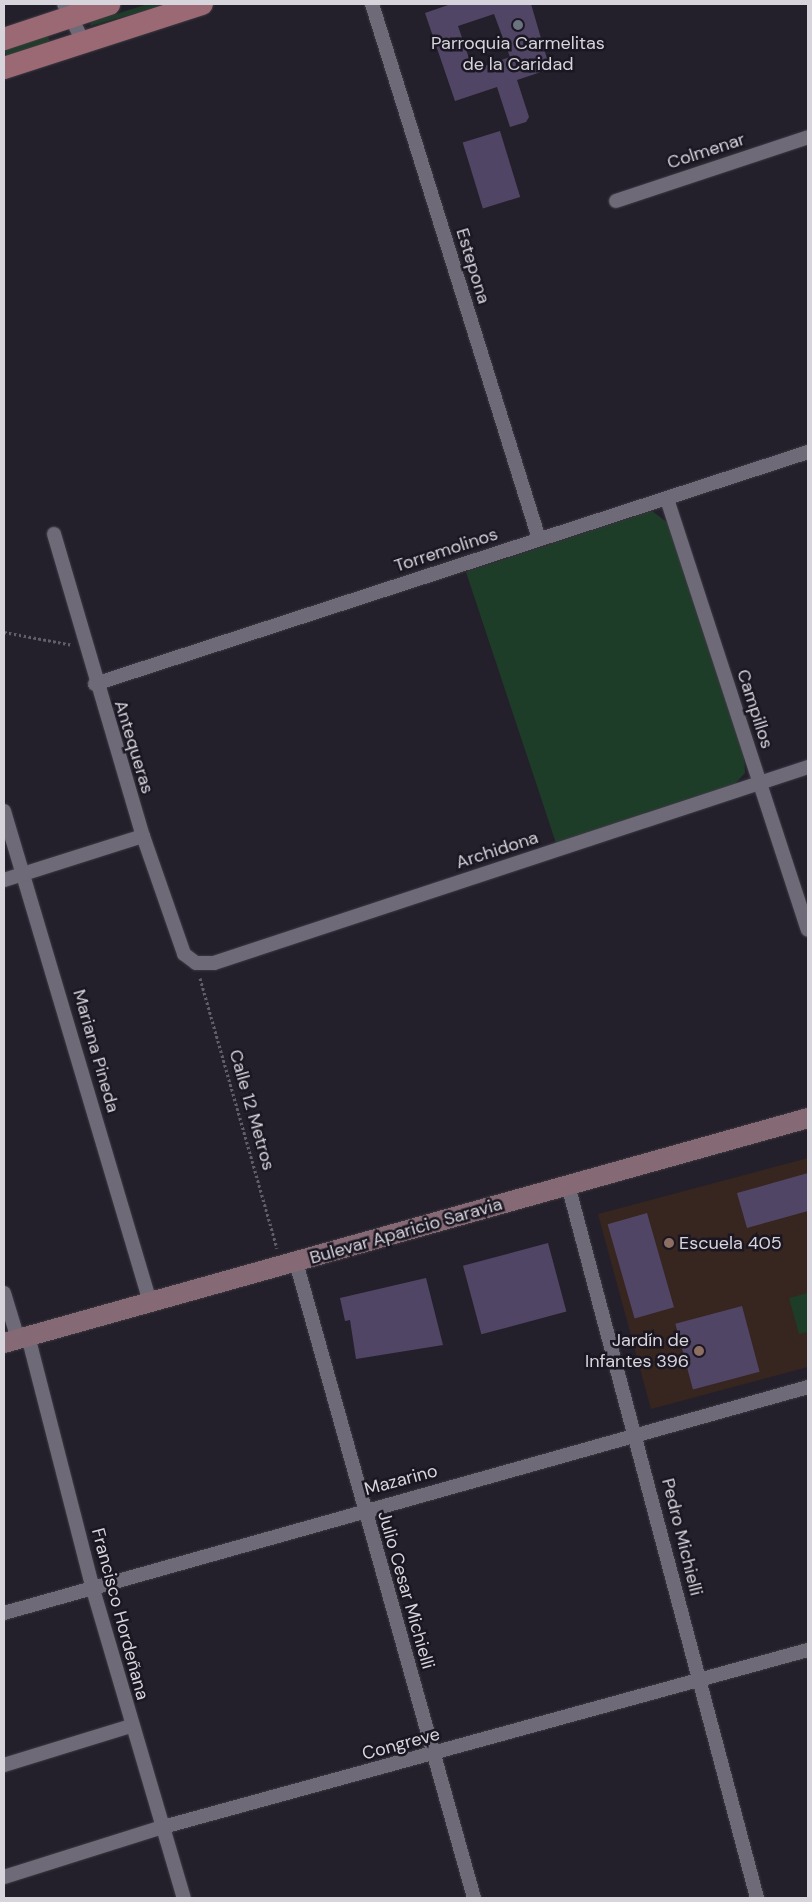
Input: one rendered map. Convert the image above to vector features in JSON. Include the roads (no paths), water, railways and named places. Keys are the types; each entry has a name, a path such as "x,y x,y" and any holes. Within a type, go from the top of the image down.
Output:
{"main road":[{"path":"4,39 68,10 109,4"},
{"path":"4,68 202,4"}],"street":[{"name":"Estepona","path":"372,4 539,539"},
{"path":"68,10 84,43"},
{"name":"Colmenar","path":"616,201 808,137"},
{"name":"Torremolinos","path":"95,684 808,452"},
{"name":"Campillos","path":"667,499 808,930"},
{"name":"Antequeras","path":"54,534 83,644 143,836 184,954 196,963"},
{"name":"Archidona","path":"196,963 214,963 808,767"},
{"name":"Mariana Pineda","path":"4,812 150,1302"},
{"path":"4,880 143,836"},
{"name":"Bulevar Aparicio Saravia","path":"17,1340 808,1118"},
{"name":"Pedro Michielli","path":"568,1185 636,1435 757,1898"},
{"name":"Julio Cesar Michielli","path":"289,1264 364,1510 474,1898"},
{"name":"Francisco Hordeñana","path":"5,1297 92,1586 131,1726 184,1898"},
{"name":"Mazarino","path":"4,1613 92,1586 808,1387"},
{"name":"Congreve","path":"4,1877 162,1827 808,1650"},
{"path":"4,1765 131,1726"}],"place":[{"name":"Parroquia Carmelitas de la Caridad","path":"518,25"},
{"name":"Escuela 405","path":"669,1243"},
{"name":"Jardín de Infantes 396","path":"699,1351"}]}
